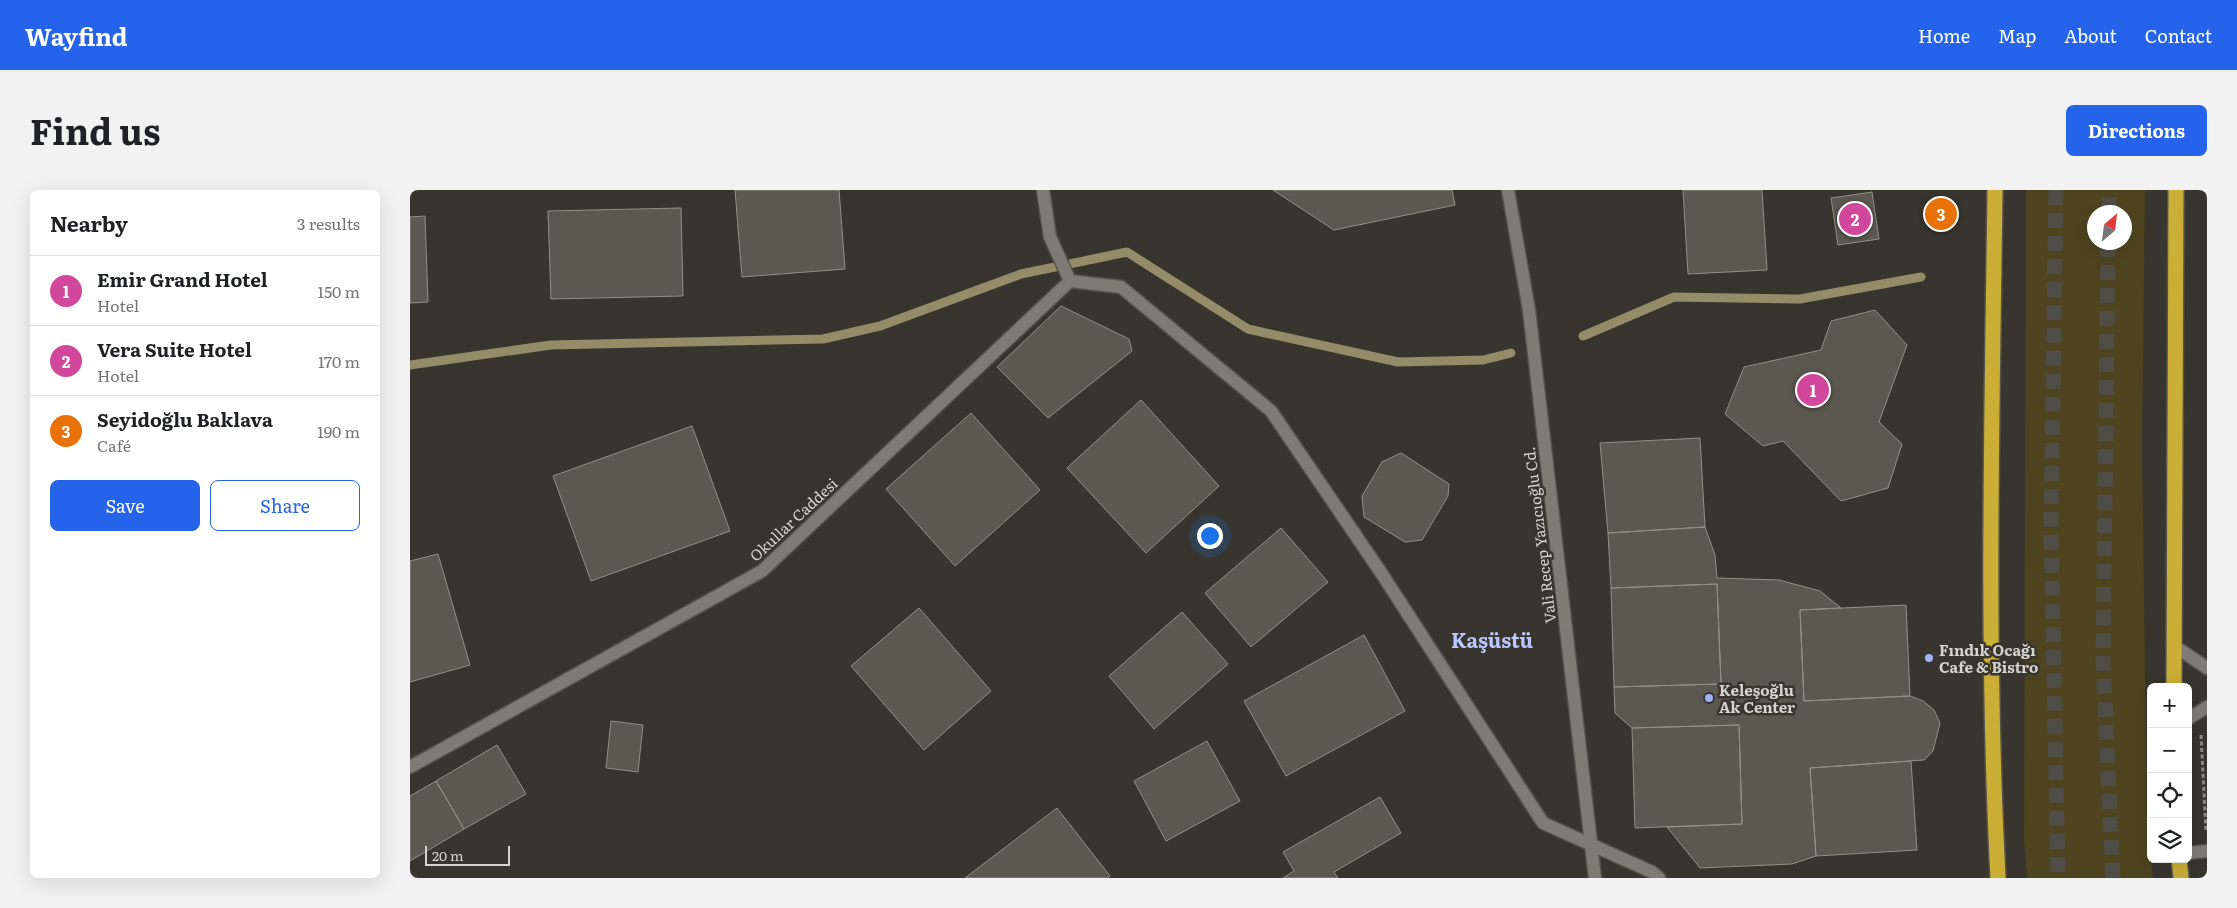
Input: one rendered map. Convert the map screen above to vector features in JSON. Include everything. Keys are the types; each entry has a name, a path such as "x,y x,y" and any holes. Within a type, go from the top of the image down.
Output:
{"highway":[{"path":"1995,190 1990,573 1992,761 1998,878"},
{"path":"2174,683 2176,190"},
{"path":"2179,863 2180,878"}],"street":[{"path":"1043,190 1050,237 1070,281 1121,287 1271,411 1382,574 1543,823 1652,872 1659,878"},
{"name":"Vali Recep Yazıcıoğlu Cd.","path":"1508,190 1529,310 1595,878"},
{"name":"Okullar Caddesi","path":"410,767 762,571 1070,281"},
{"path":"2173,645 2207,668"},
{"path":"2192,716 2207,707"},
{"path":"2192,853 2207,851"}],"path":[{"path":"2202,732 2199,739 2206,840"}],"shaded area":[{"path":"2026,190 2145,190 2142,448 2147,863 2152,863 2153,878 2027,878 2024,839"}],"building":[{"path":"735,190 839,190 845,269 742,277"},
{"path":"1273,190 1452,190 1455,205 1334,230"},
{"path":"1683,190 1762,190 1767,270 1688,274"},
{"path":"1872,192 1879,239 1838,245 1831,198"},
{"path":"681,208 683,296 551,299 548,211"},
{"path":"425,216 428,302 410,303 410,217"},
{"path":"1061,306 1129,339 1132,351 1048,418 997,367"},
{"path":"1875,310 1907,345 1879,422 1902,444 1888,488 1841,501 1783,441 1763,446 1725,414 1744,367 1821,350 1831,321"},
{"path":"1141,400 1219,486 1146,553 1067,468"},
{"path":"971,413 1040,490 955,566 886,489"},
{"path":"692,426 730,531 591,581 553,476"},
{"path":"1700,438 1705,527 1608,533 1600,443"},
{"path":"1401,453 1449,484 1448,496 1422,540 1405,542 1364,517 1362,496 1382,462"},
{"name":"Keleşoğlu Ak Center","path":"1705,527 1715,555 1717,578 1779,580 1820,591 1841,608 1800,610 1804,701 1910,696 1923,701 1934,710 1940,723 1933,751 1924,760 1810,768 1816,856 1792,864 1700,868 1667,827 1742,824 1739,725 1632,728 1615,713 1614,687 1721,684 1717,584 1611,588 1608,533"},
{"path":"1281,528 1328,582 1251,647 1205,593"},
{"path":"438,554 470,665 410,682 410,561"},
{"path":"1717,584 1721,684 1614,687 1611,588"},
{"path":"1906,605 1910,696 1804,701 1800,610"},
{"path":"919,608 991,691 924,750 851,666"},
{"path":"1182,612 1228,664 1154,729 1109,676"},
{"path":"1364,635 1405,711 1286,776 1244,701"},
{"path":"611,721 643,725 638,772 606,768"},
{"path":"1739,725 1742,824 1635,828 1632,728"},
{"path":"1207,741 1240,801 1166,841 1134,781"},
{"path":"497,745 526,794 464,829 436,781"},
{"path":"1911,761 1917,850 1816,856 1810,768"},
{"path":"436,781 464,829 410,861 410,796"},
{"path":"1380,797 1401,833 1334,872 1338,878 1283,878 1294,871 1283,852"},
{"path":"1057,808 1110,876 1108,878 965,878"}],"waterway":[{"path":"410,365 551,345 823,339 880,326 1021,274 1127,252 1248,329 1398,362 1483,360 1511,353"},
{"path":"1583,336 1674,297 1800,299 1921,277"}],"tunnel":[{"path":"2056,190 2051,528 2058,878"},
{"path":"2109,190 2109,205"},
{"path":"2108,250 2103,661 2113,878"}],"place":[{"name":"Seyidoğlu Baklava","path":"1941,214"},
{"name":"Vera Suite Hotel","path":"1855,219"},
{"name":"Emir Grand Hotel","path":"1813,390"},
{"name":"Fındık Ocağı Cafe & Bistro","path":"1929,658"},
{"name":"Keleşoğlu Ak Center","path":"1709,698"}],"district":[{"name":"Kaşüstü","path":"1492,639"}]}
